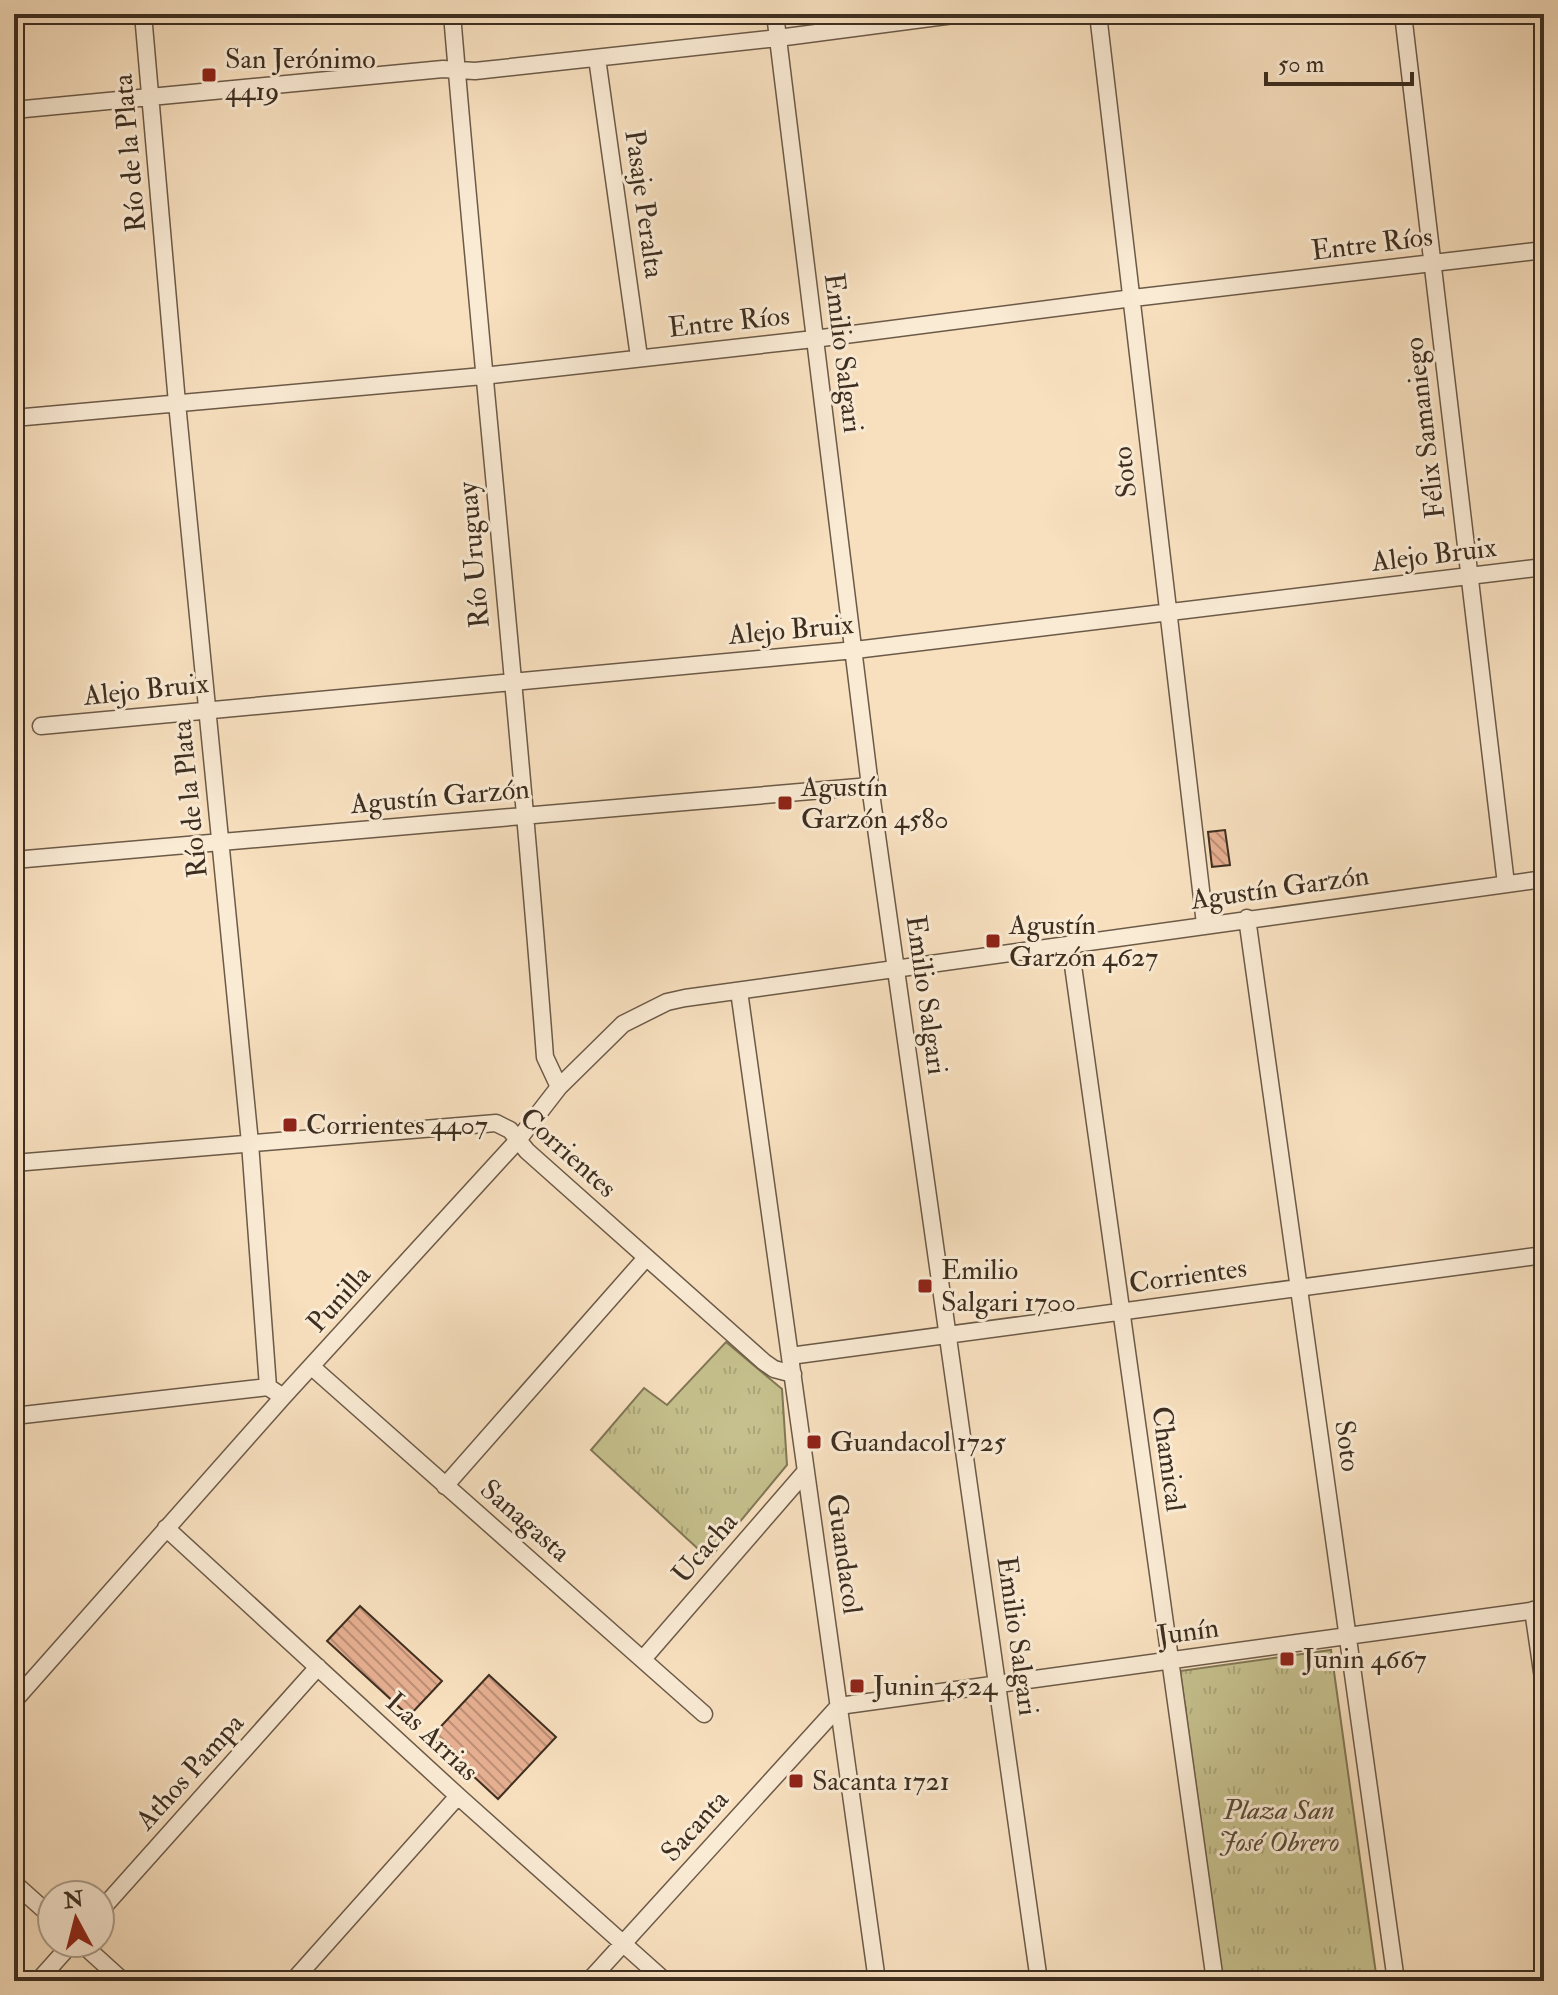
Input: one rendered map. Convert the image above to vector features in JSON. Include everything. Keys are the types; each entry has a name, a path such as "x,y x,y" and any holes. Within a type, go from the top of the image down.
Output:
{"street":[{"name":"Río de la Plata","path":"143,14 206,710 250,1143 268,1387"},
{"name":"Río Uruguay","path":"452,14 483,376 527,815 545,1057 559,1087"},
{"name":"Emilio Salgari","path":"775,14 870,786 1039,1981"},
{"path":"14,110 457,69 475,71 778,38 961,14"},
{"name":"Soto","path":"1098,14 1205,924"},
{"name":"Félix Samaniego","path":"1403,14 1506,884"},
{"name":"Pasaje Peralta","path":"597,58 639,357"},
{"name":"Entre Ríos","path":"14,418 483,376 1544,250"},
{"name":"Alejo Bruix","path":"41,726 855,650 1544,567"},
{"name":"Agustín Garzón","path":"14,860 870,786"},
{"name":"Agustín Garzón","path":"739,991 1544,879"},
{"name":"Soto","path":"1247,918 1396,1981"},
{"name":"Chamical","path":"1070,944 1215,1981"},
{"name":"Punilla","path":"14,1700 283,1397 518,1140 559,1087 623,1024 667,1002 739,991"},
{"name":"Guandacol","path":"739,991 877,1981"},
{"name":"Corrientes","path":"14,1163 496,1123 510,1130 527,1151 645,1259 764,1362 774,1369 793,1374"},
{"name":"Corrientes","path":"790,1356 1544,1255"},
{"path":"445,1486 645,1259"},
{"name":"Sanagasta","path":"312,1367 704,1714"},
{"path":"14,1416 268,1387 283,1397"},
{"name":"Ucacha","path":"643,1659 806,1471"},
{"name":"Las Arrias","path":"166,1528 665,1981"},
{"path":"1539,1610 1544,1685"},
{"name":"Junín","path":"839,1706 1539,1610"},
{"name":"Athos Pampa","path":"116,1893 318,1667"},
{"path":"14,1691 14,1700"},
{"name":"Sacanta","path":"589,1981 839,1706"},
{"path":"293,1981 458,1796"},
{"path":"14,1883 36,1903"},
{"path":"38,1981 58,1959"},
{"path":"99,1959 123,1981"}],"green space":[{"path":"726,1342 782,1389 787,1465 709,1559 591,1450 644,1388 667,1405"},
{"name":"Plaza San José Obrero","path":"1331,1650 1377,1981 1223,1981 1180,1671"}],"building":[{"path":"1225,830 1230,865 1212,867 1208,832"},
{"path":"360,1606 442,1681 409,1716 327,1641"},
{"path":"489,1675 556,1737 498,1799 431,1737"}],"place":[{"name":"San Jerónimo 4419","path":"209,75"},
{"name":"Agustín Garzón 4580","path":"785,803"},
{"name":"Agustín Garzón 4627","path":"993,941"},
{"name":"Corrientes 4407","path":"290,1125"},
{"name":"Emilio Salgari 1700","path":"925,1286"},
{"name":"Guandacol 1725","path":"814,1442"},
{"name":"Junin 4667","path":"1287,1659"},
{"name":"Junin 4524","path":"857,1686"},
{"name":"Sacanta 1721","path":"796,1781"}]}
